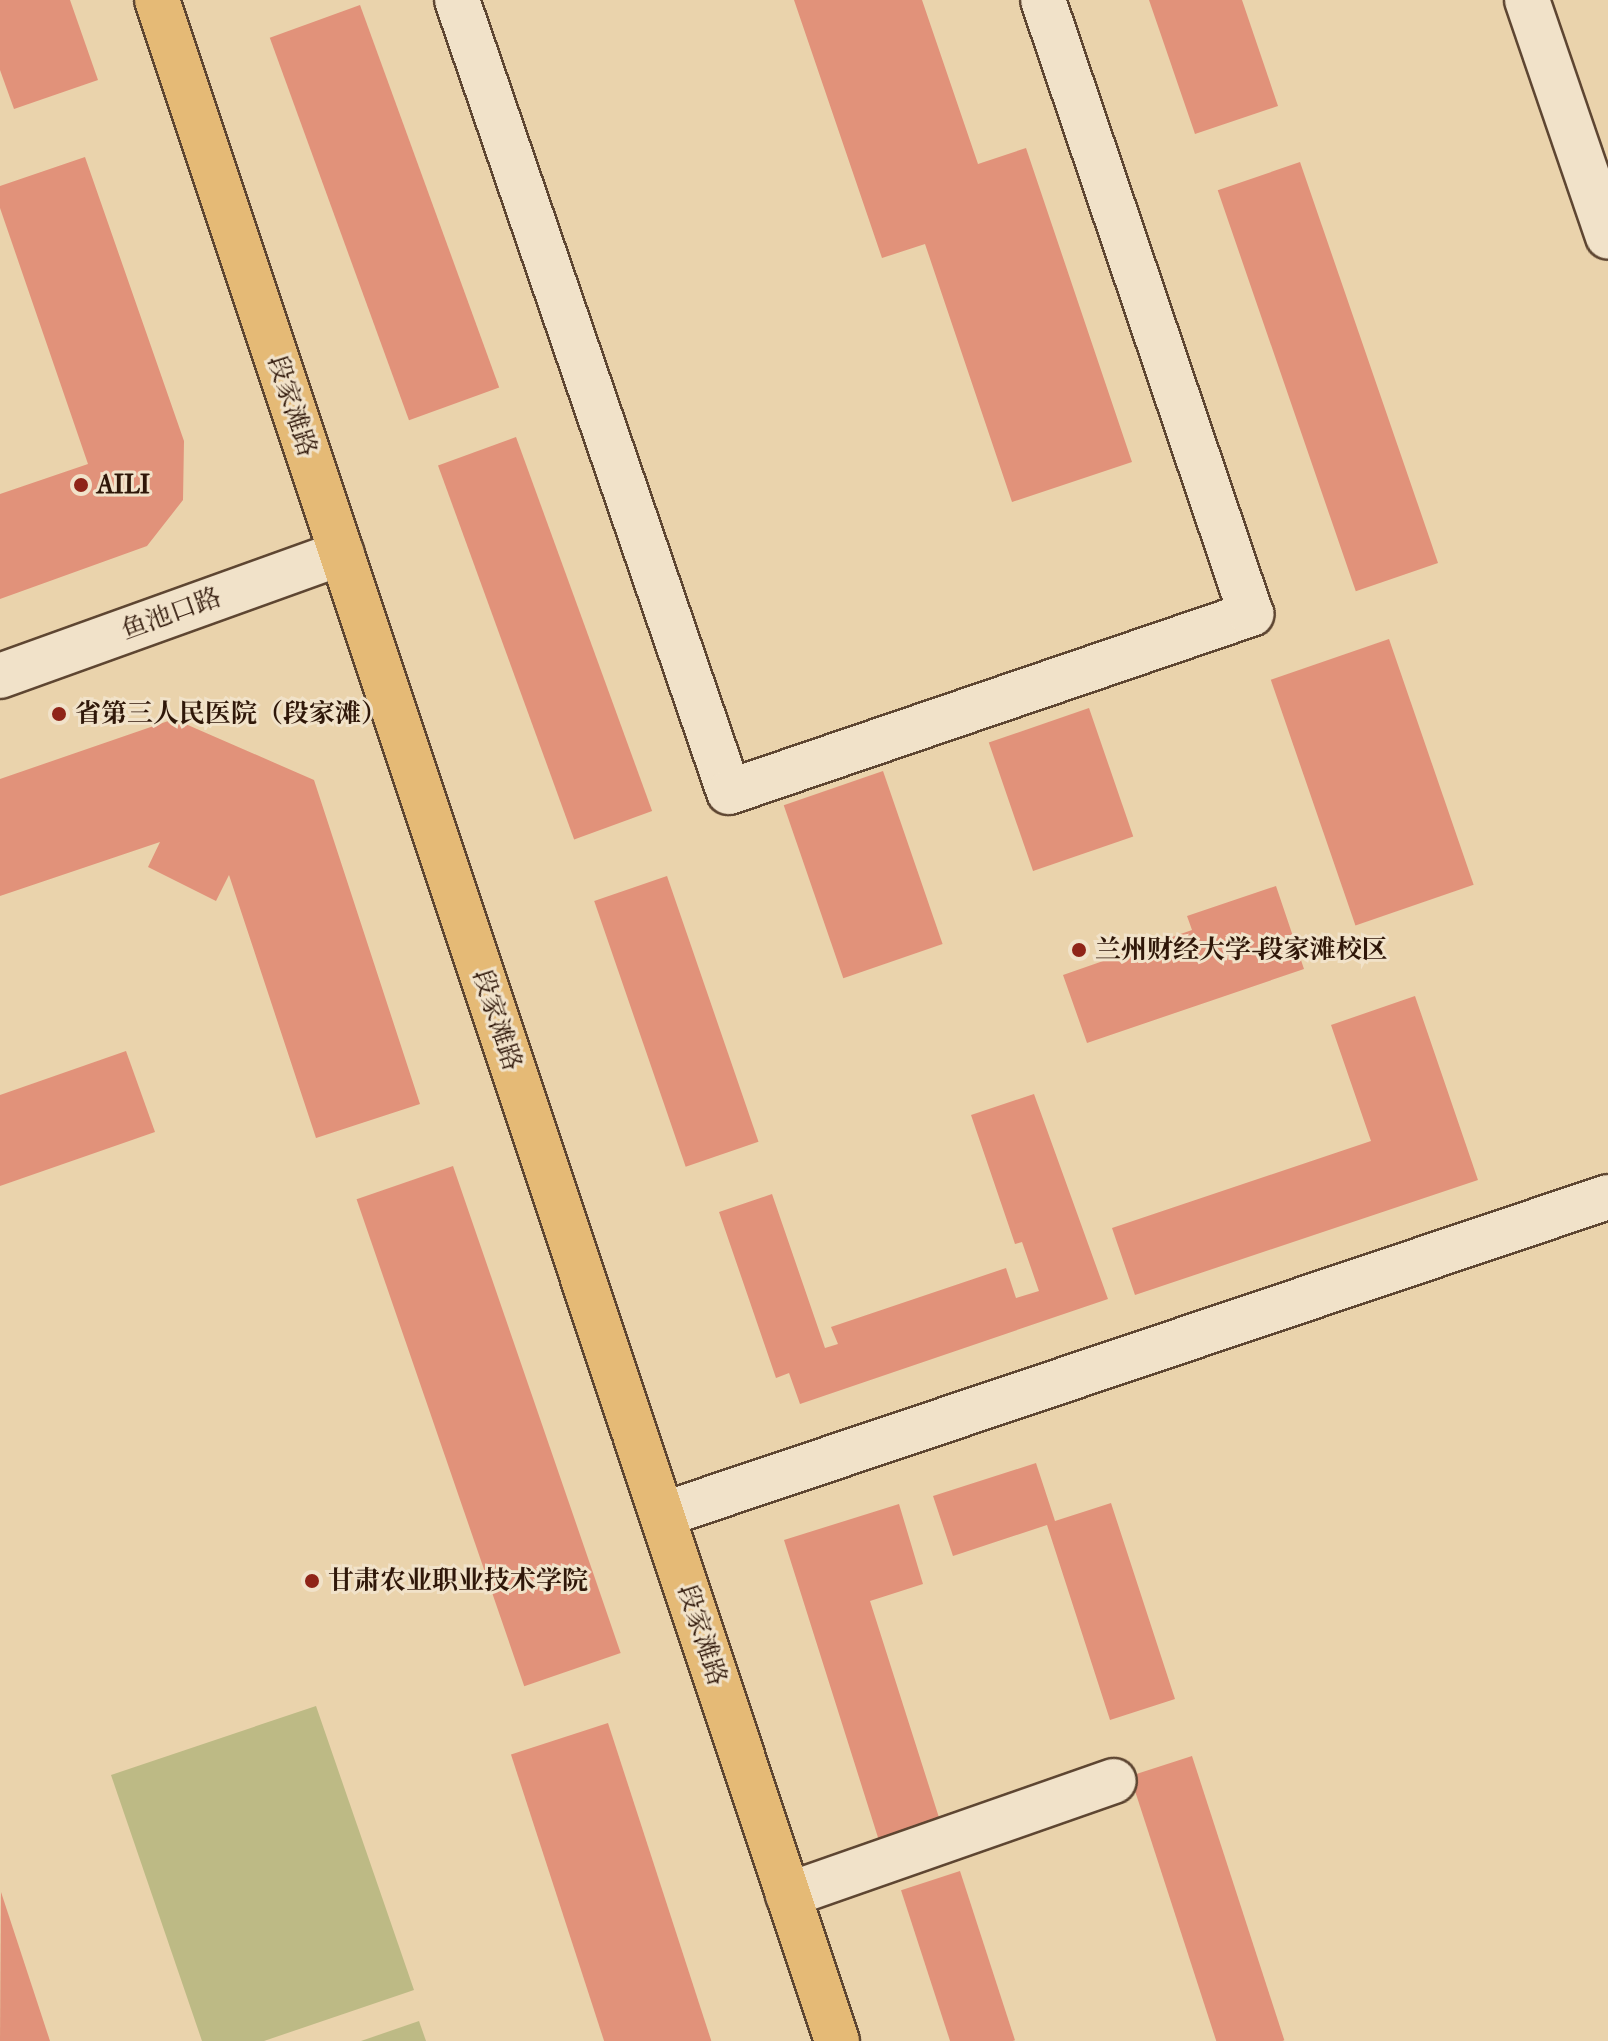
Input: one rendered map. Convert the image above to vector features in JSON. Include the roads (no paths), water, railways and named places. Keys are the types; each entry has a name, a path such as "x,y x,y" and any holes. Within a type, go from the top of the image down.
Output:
{"main road":[{"name":"段家滩路","path":"157,0 837,2041"}],"street":[{"path":"457,0 729,792 1251,614 1043,0"},
{"path":"1527,0 1608,236"},
{"name":"鱼池口路","path":"0,676 341,553"},
{"path":"662,1515 1608,1197"},
{"path":"788,1895 1114,1781"}],"place":[{"name":"AILI","path":"81,485"},
{"name":"省第三人民医院（段家滩）","path":"59,714"},
{"name":"兰州财经大学-段家滩校区","path":"1079,950"},
{"name":"甘肃农业职业技术学院","path":"312,1581"}]}
